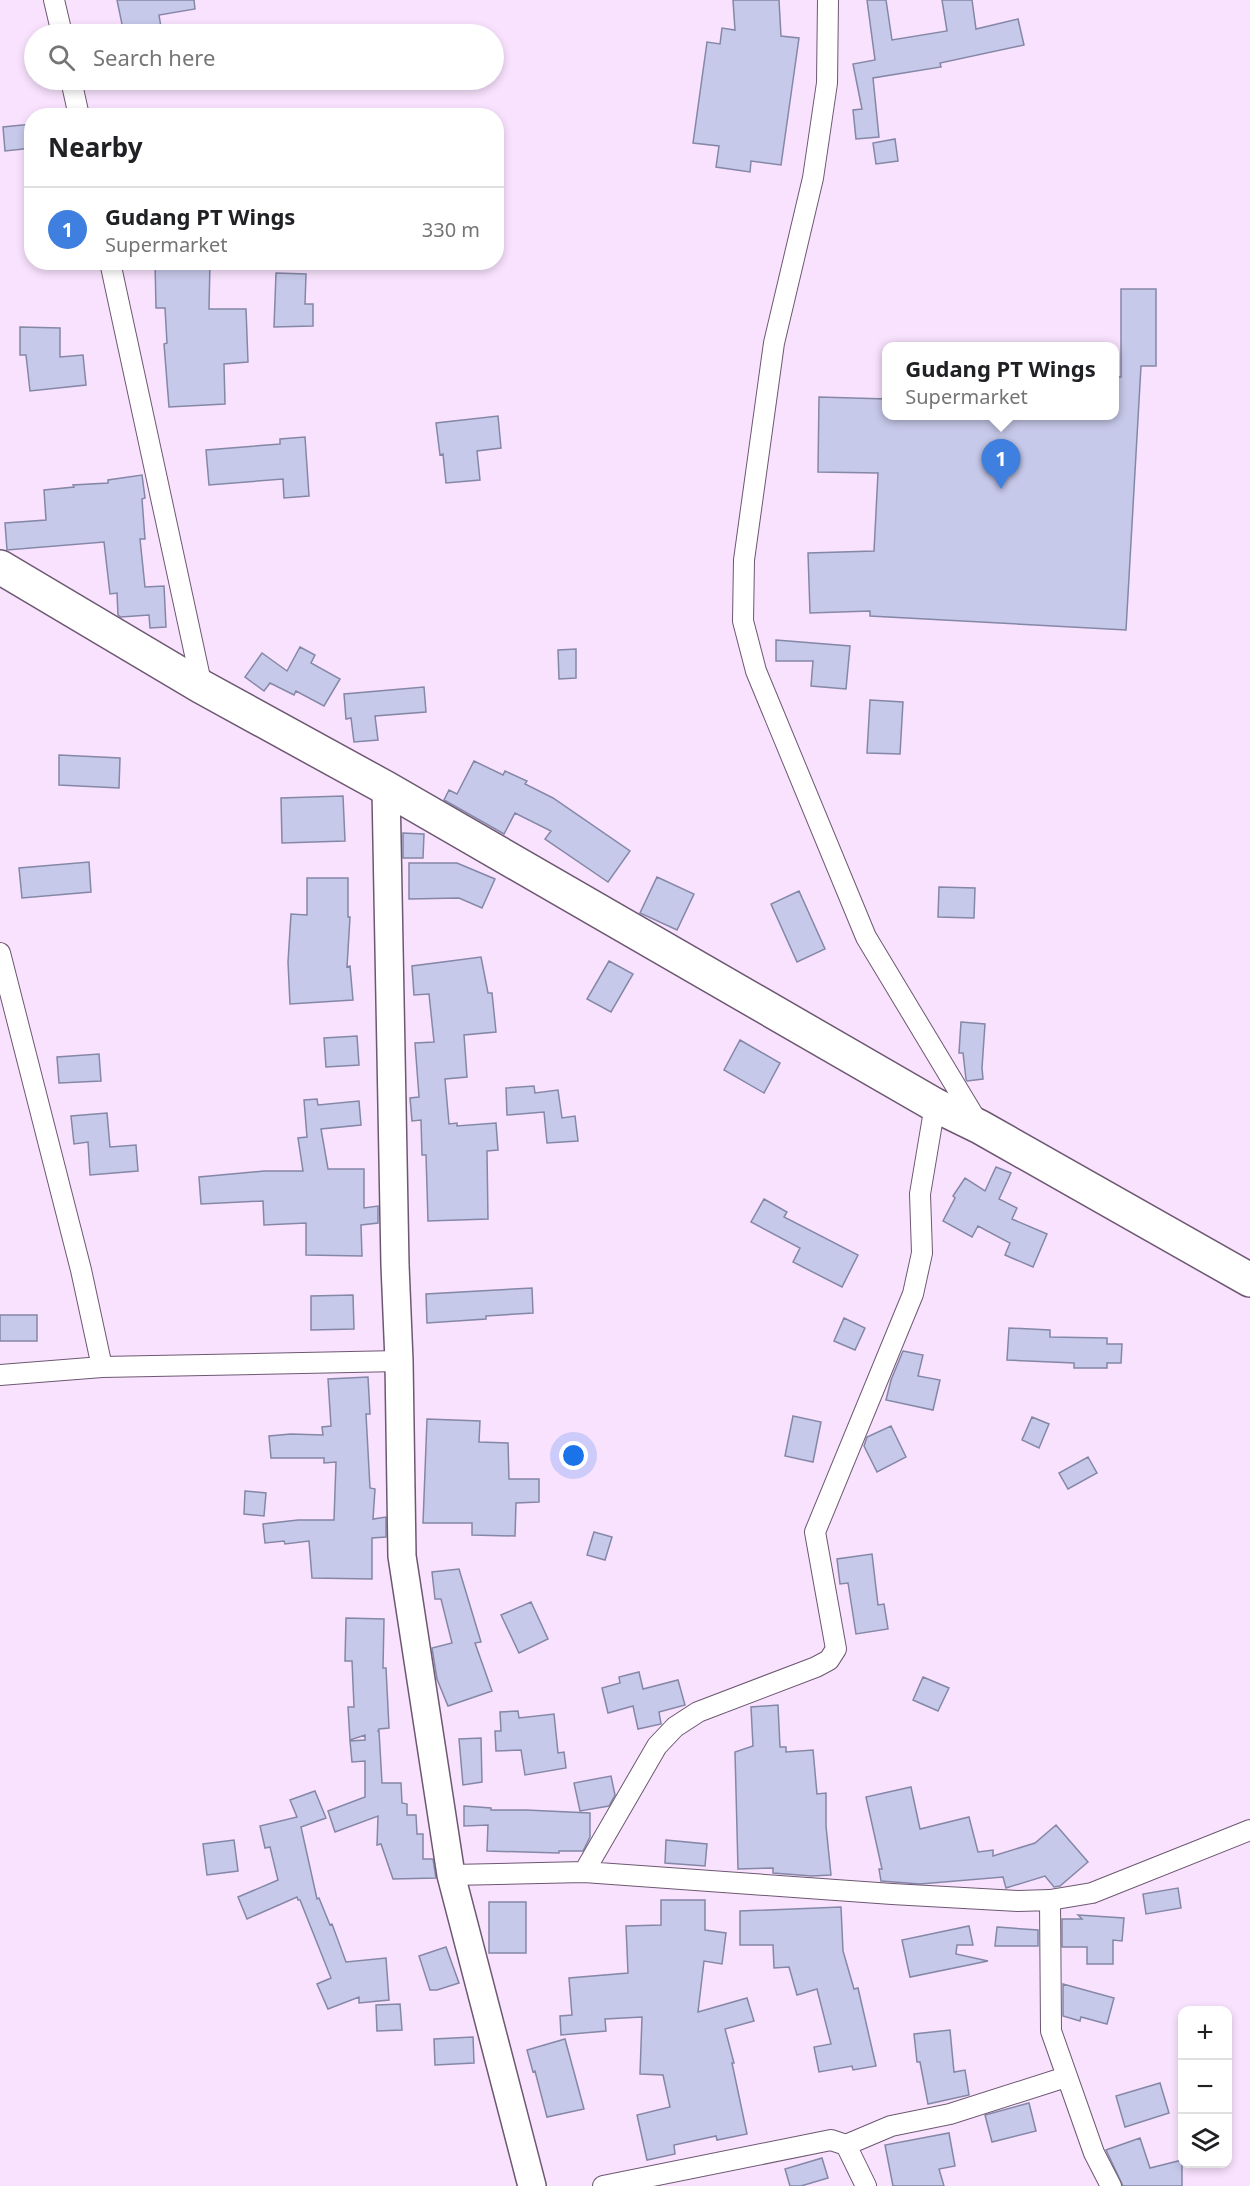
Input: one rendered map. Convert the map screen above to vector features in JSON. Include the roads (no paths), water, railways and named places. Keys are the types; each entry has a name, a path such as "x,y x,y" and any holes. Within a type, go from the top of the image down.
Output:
{"highway":[{"path":"0,567 202,687 386,788 935,1105 980,1127 1250,1280"}],"street":[{"path":"54,0 60,24"},
{"path":"828,0 827,82 813,178 774,343 744,560 743,621 756,671 866,937 980,1127"},
{"path":"73,90 77,108"},
{"path":"112,270 202,687"},
{"path":"386,788 402,1556 451,1875 532,2186"},
{"path":"0,953 81,1270 102,1367"},
{"path":"584,1872 657,1746 675,1727 698,1712 816,1667 829,1660 836,1649 815,1532 913,1294 922,1253 920,1194 935,1105"},
{"path":"0,1374 102,1367 399,1361"},
{"path":"451,1875 584,1872 915,1895 1018,1901 1050,1900 1092,1893 1250,1830"},
{"path":"1050,1900 1051,2031 1097,2159 1111,2186"},
{"path":"603,2186 831,2140 846,2145 891,2126 950,2114 1066,2077"},
{"path":"846,2145 866,2186"}],"place":[{"name":"Gudang PT Wings","path":"1001,489"}]}
